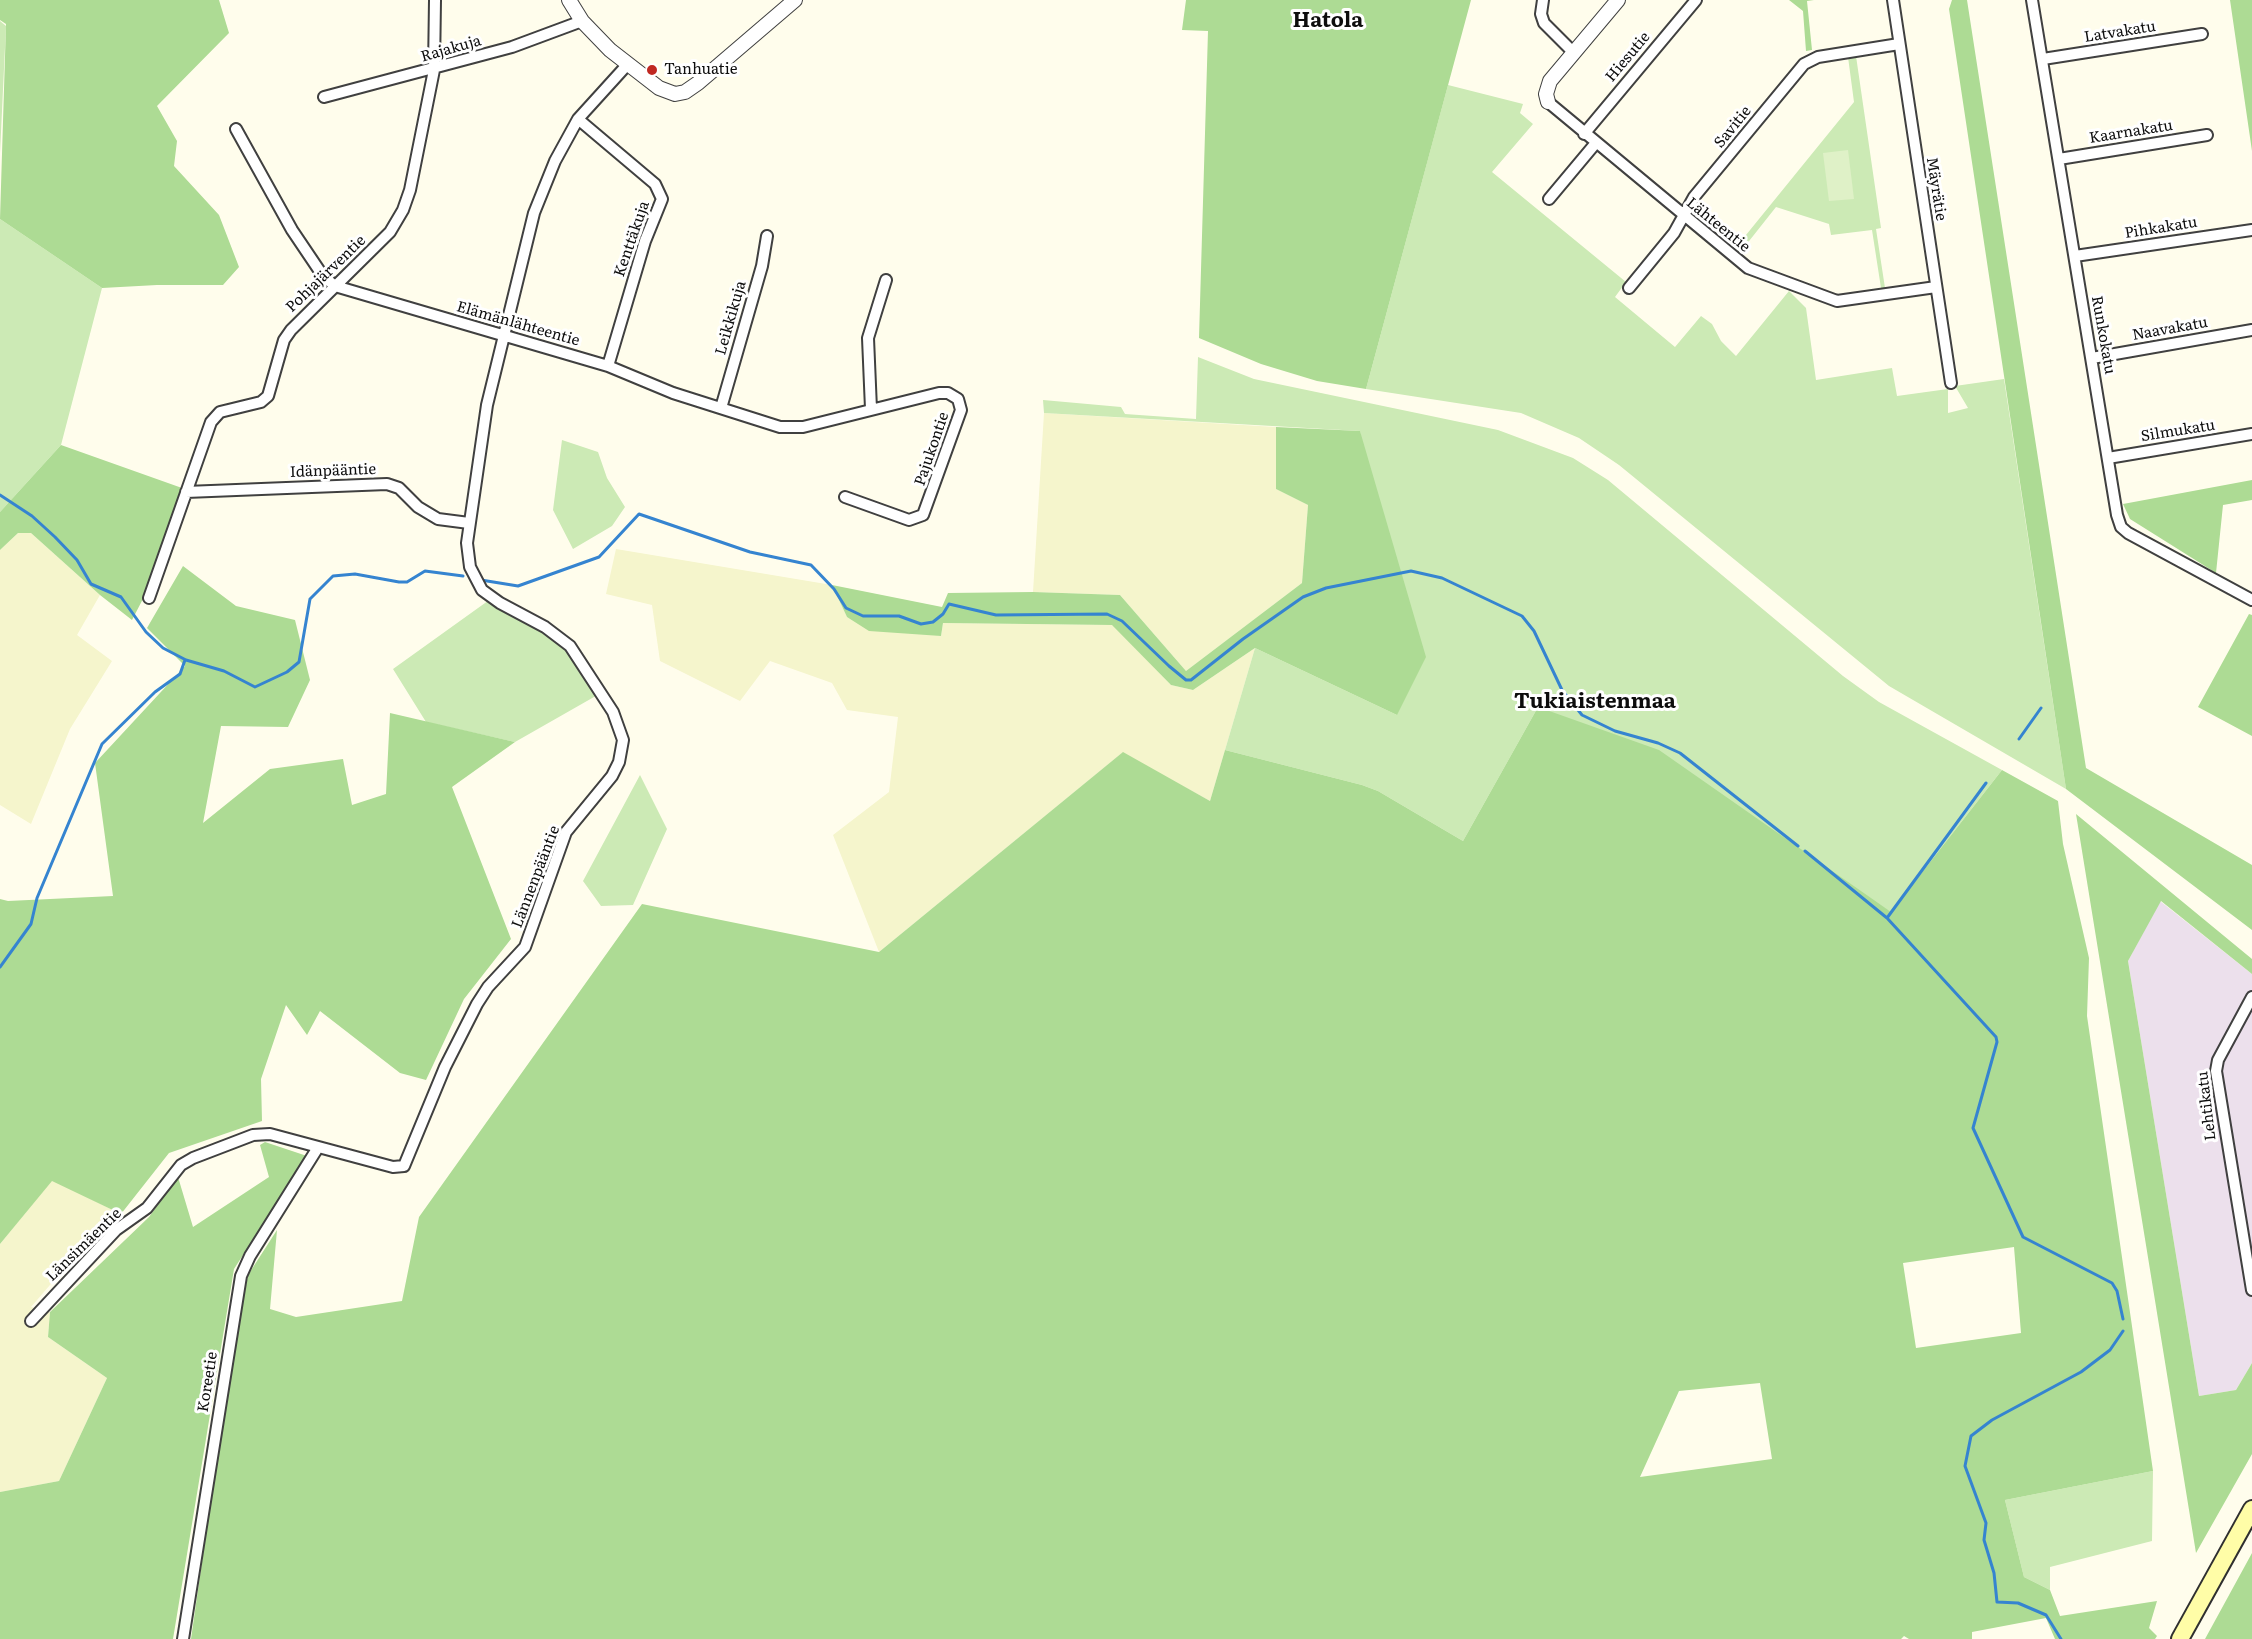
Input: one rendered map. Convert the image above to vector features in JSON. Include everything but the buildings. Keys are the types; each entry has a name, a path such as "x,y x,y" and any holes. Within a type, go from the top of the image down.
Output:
{"main road":[{"path":"2180,1639 2252,1509"}],"street":[{"name":"Pohjajärventie","path":"149,598 211,422 220,412 261,402 268,396 284,340 299,321 390,232 403,210 410,190 434,70 435,0"},
{"path":"569,0 582,21 627,65 663,90 675,93 690,89 795,0"},
{"path":"1543,0 1541,14 1544,23 1573,52"},
{"path":"1548,102 1548,85 1618,0"},
{"name":"Hiesutie","path":"1584,134 1696,0"},
{"name":"Mäyrätie","path":"1893,0 1951,383"},
{"name":"Runkokatu","path":"2032,0 2117,515 2121,527 2252,600"},
{"name":"Rajakuja","path":"324,97 434,70 512,47 582,21"},
{"name":"Latvakatu","path":"2043,59 2202,34"},
{"name":"Savitie","path":"1629,288 1674,232 1694,197 1804,64 1818,57 1899,44"},
{"path":"469,523 487,405 534,213 555,161 578,119 627,65"},
{"name":"Lähteentie","path":"1548,102 1595,144 1743,266 1826,299 1849,300 1936,287"},
{"name":"Kenttäkuja","path":"578,119 655,184 662,199 645,242 608,366"},
{"path":"236,129 292,230 323,276 335,286"},
{"name":"Kaarnakatu","path":"2059,159 2207,135"},
{"path":"1549,199 1595,144"},
{"name":"Pihkakatu","path":"2075,256 2252,230"},
{"name":"Leikkikuja","path":"721,408 762,266 767,236"},
{"path":"871,410 868,338 886,280"},
{"name":"Elämänlähteentie","path":"335,286 608,366 674,393 780,427 796,428 871,410"},
{"name":"Naavakatu","path":"2092,358 2252,330"},
{"name":"Pajukontie","path":"845,497 909,520 923,515 961,407 956,397 944,392 871,410"},
{"name":"Silmukatu","path":"2108,458 2252,434"},
{"name":"Idänpääntie","path":"186,492 387,484 399,488 418,507 438,519 469,523"},
{"name":"Lännenpääntie","path":"317,1149 332,1150 393,1167 404,1166 445,1067 477,1004 488,987 525,947 566,832 612,776 619,762 623,740 613,712 570,646 545,627 500,603 482,590 470,567 469,523"},
{"name":"Lehtikatu","path":"2252,997 2218,1060 2216,1071 2252,1290"},
{"name":"Länsimäentie","path":"31,1321 116,1230 147,1208 181,1165 253,1135 270,1134 317,1149"},
{"name":"Koreetie","path":"183,1639 241,1276 250,1256 317,1149"}],"shaded area":[{"path":"2160,901 2252,974 2252,1363 2236,1390 2199,1396 2128,961"}],"green space":[{"path":"0,0 219,0 229,33 157,106 177,141 174,166 219,215 239,267 223,285 102,288 0,219 6,24 0,20"},
{"path":"1186,0 1471,0 1366,389 1317,381 1261,364 1199,338 1208,31 1182,30"},
{"path":"1789,0 1814,0 1807,1 1812,50 1806,51 1803,11"},
{"path":"1952,0 1967,0 2086,768 2252,865 2252,930 2066,789 1949,9"},
{"path":"2230,0 2252,0 2252,151"},
{"path":"0,21 6,26 0,153"},
{"path":"1856,56 1881,228 1876,229 1885,288 1881,288 1872,230 1831,235 1829,224 1776,207 1738,255 1733,251 1854,102 1848,57"},
{"path":"1448,85 1523,104 1520,113 1533,124 1492,172 1626,282 1615,297 1675,347 1701,316 1712,324 1721,341 1736,356 1789,291 1806,308 1816,380 1892,368 1897,396 1948,389 1948,413 1968,408 1955,386 2004,379 2066,789 1889,686 1619,465 1579,438 1521,413 1366,389"},
{"path":"1848,150 1854,199 1829,201 1823,153"},
{"path":"0,219 102,288 61,445 0,512"},
{"path":"1198,357 1254,379 1498,430 1573,458 1608,480 1843,676 1879,702 2002,770 1891,912 1538,707 1463,841 1378,791 1225,750 1255,648 1397,715 1360,431 1044,413 1043,400 1121,407 1125,414 1196,419"},
{"path":"1044,413 1276,427 1276,489 1308,505 1302,583 1186,671 1120,595 1033,592"},
{"path":"1276,427 1360,431 1426,657 1397,715 1255,648 1193,690 1171,685 1112,625 943,623 941,636 869,631 847,617 832,585 942,607 948,593 1033,592 1120,595 1186,671 1302,583 1308,505 1276,489"},
{"path":"562,440 598,452 607,478 625,507 612,526 573,549 553,510"},
{"path":"61,445 182,488 145,595 132,620 100,595 31,533 18,533 0,550 0,512"},
{"path":"2252,480 2252,500 2223,505 2216,573 2130,519 2123,504"},
{"path":"26,531 100,595 77,635 112,661 70,729 31,824 0,805 0,550 18,533"},
{"path":"616,549 832,585 847,617 941,636 943,623 1113,625 1171,685 1193,690 1255,648 1210,801 1122,753 879,952 833,835 889,792 898,717 847,710 832,683 770,661 740,701 660,661 652,605 606,594"},
{"path":"183,566 236,606 295,620 310,680 288,727 221,726 203,823 270,769 343,759 352,805 386,794 390,713 515,742 452,787 511,939 464,999 426,1080 400,1073 320,1011 307,1035 286,1005 261,1079 262,1121 169,1153 121,1214 52,1181 0,1244 0,899 8,901 113,896 95,763 185,666 147,628"},
{"path":"492,598 570,646 601,693 515,742 426,722 393,669"},
{"path":"2249,614 2252,615 2252,736 2198,707"},
{"path":"1538,707 1659,750 1891,912 2002,770 2058,801 2063,844 2089,958 2087,1016 2153,1471 2005,1500 2024,1577 2050,1590 2060,1616 2157,1601 2149,1628 2157,1636 2155,1639 2055,1639 2046,1618 1972,1632 1972,1639 1909,1639 1904,1636 1901,1639 191,1639 214,1478 212,1469 248,1275 277,1230 270,1309 296,1317 402,1301 419,1217 642,904 879,952 1123,752 1210,801 1225,750 1362,785 1378,791 1463,841","holes":["2014,1247 2021,1333 1916,1348 1903,1263","1760,1383 1772,1459 1640,1477 1679,1391"]},
{"path":"640,775 667,829 633,905 601,906 583,881"},
{"path":"2076,814 2252,959 2252,974 2161,901 2128,961 2199,1396 2236,1390 2252,1363 2252,1454 2196,1553"},
{"path":"265,1142 307,1156 234,1269 173,1639 0,1639 0,1492 59,1481 107,1378 48,1337 50,1312 149,1217 178,1177 193,1227 269,1177 260,1145"},
{"path":"52,1180 121,1214 62,1271 31,1307 50,1312 48,1337 107,1378 59,1481 0,1492 0,1244"},
{"path":"2153,1471 2152,1541 2050,1567 2050,1590 2024,1577 2005,1500"},
{"path":"2252,1553 2252,1639 2205,1639"}],"waterway":[{"path":"0,495 32,516 55,537 77,560 91,584 121,597 146,632 163,648 186,660 224,671 255,687 287,672 299,662 310,599 333,576 355,574 399,582 407,582 425,571 463,576"},
{"path":"481,580 518,586 599,557 639,514 750,552 811,565 834,589 846,608 863,616 899,616 921,624 933,622 943,614 949,604 996,615 1107,614 1122,621 1169,666 1186,680 1191,680 1243,639 1303,597 1326,588 1411,571 1442,578 1522,616 1534,631 1562,690 1582,715 1615,731 1658,743 1680,753 1798,846"},
{"path":"0,967 31,924 37,898 102,744 155,692 180,674 185,660"},
{"path":"2019,739 2041,708"},
{"path":"1887,918 1986,783"},
{"path":"1805,851 1887,918 1996,1037 1997,1042 1973,1128 2023,1237 2112,1283 2117,1291 2123,1319"},
{"path":"2061,1639 2046,1615 2018,1603 1997,1602 1994,1573 1984,1540 1986,1523 1965,1466 1971,1436 1992,1420 2081,1372 2110,1350 2123,1331"}],"place":[{"name":"Tanhuatie","path":"652,70"}],"district":[{"name":"Hatola","path":"1328,21"},
{"name":"Tukiaistenmaa","path":"1595,702"}]}
